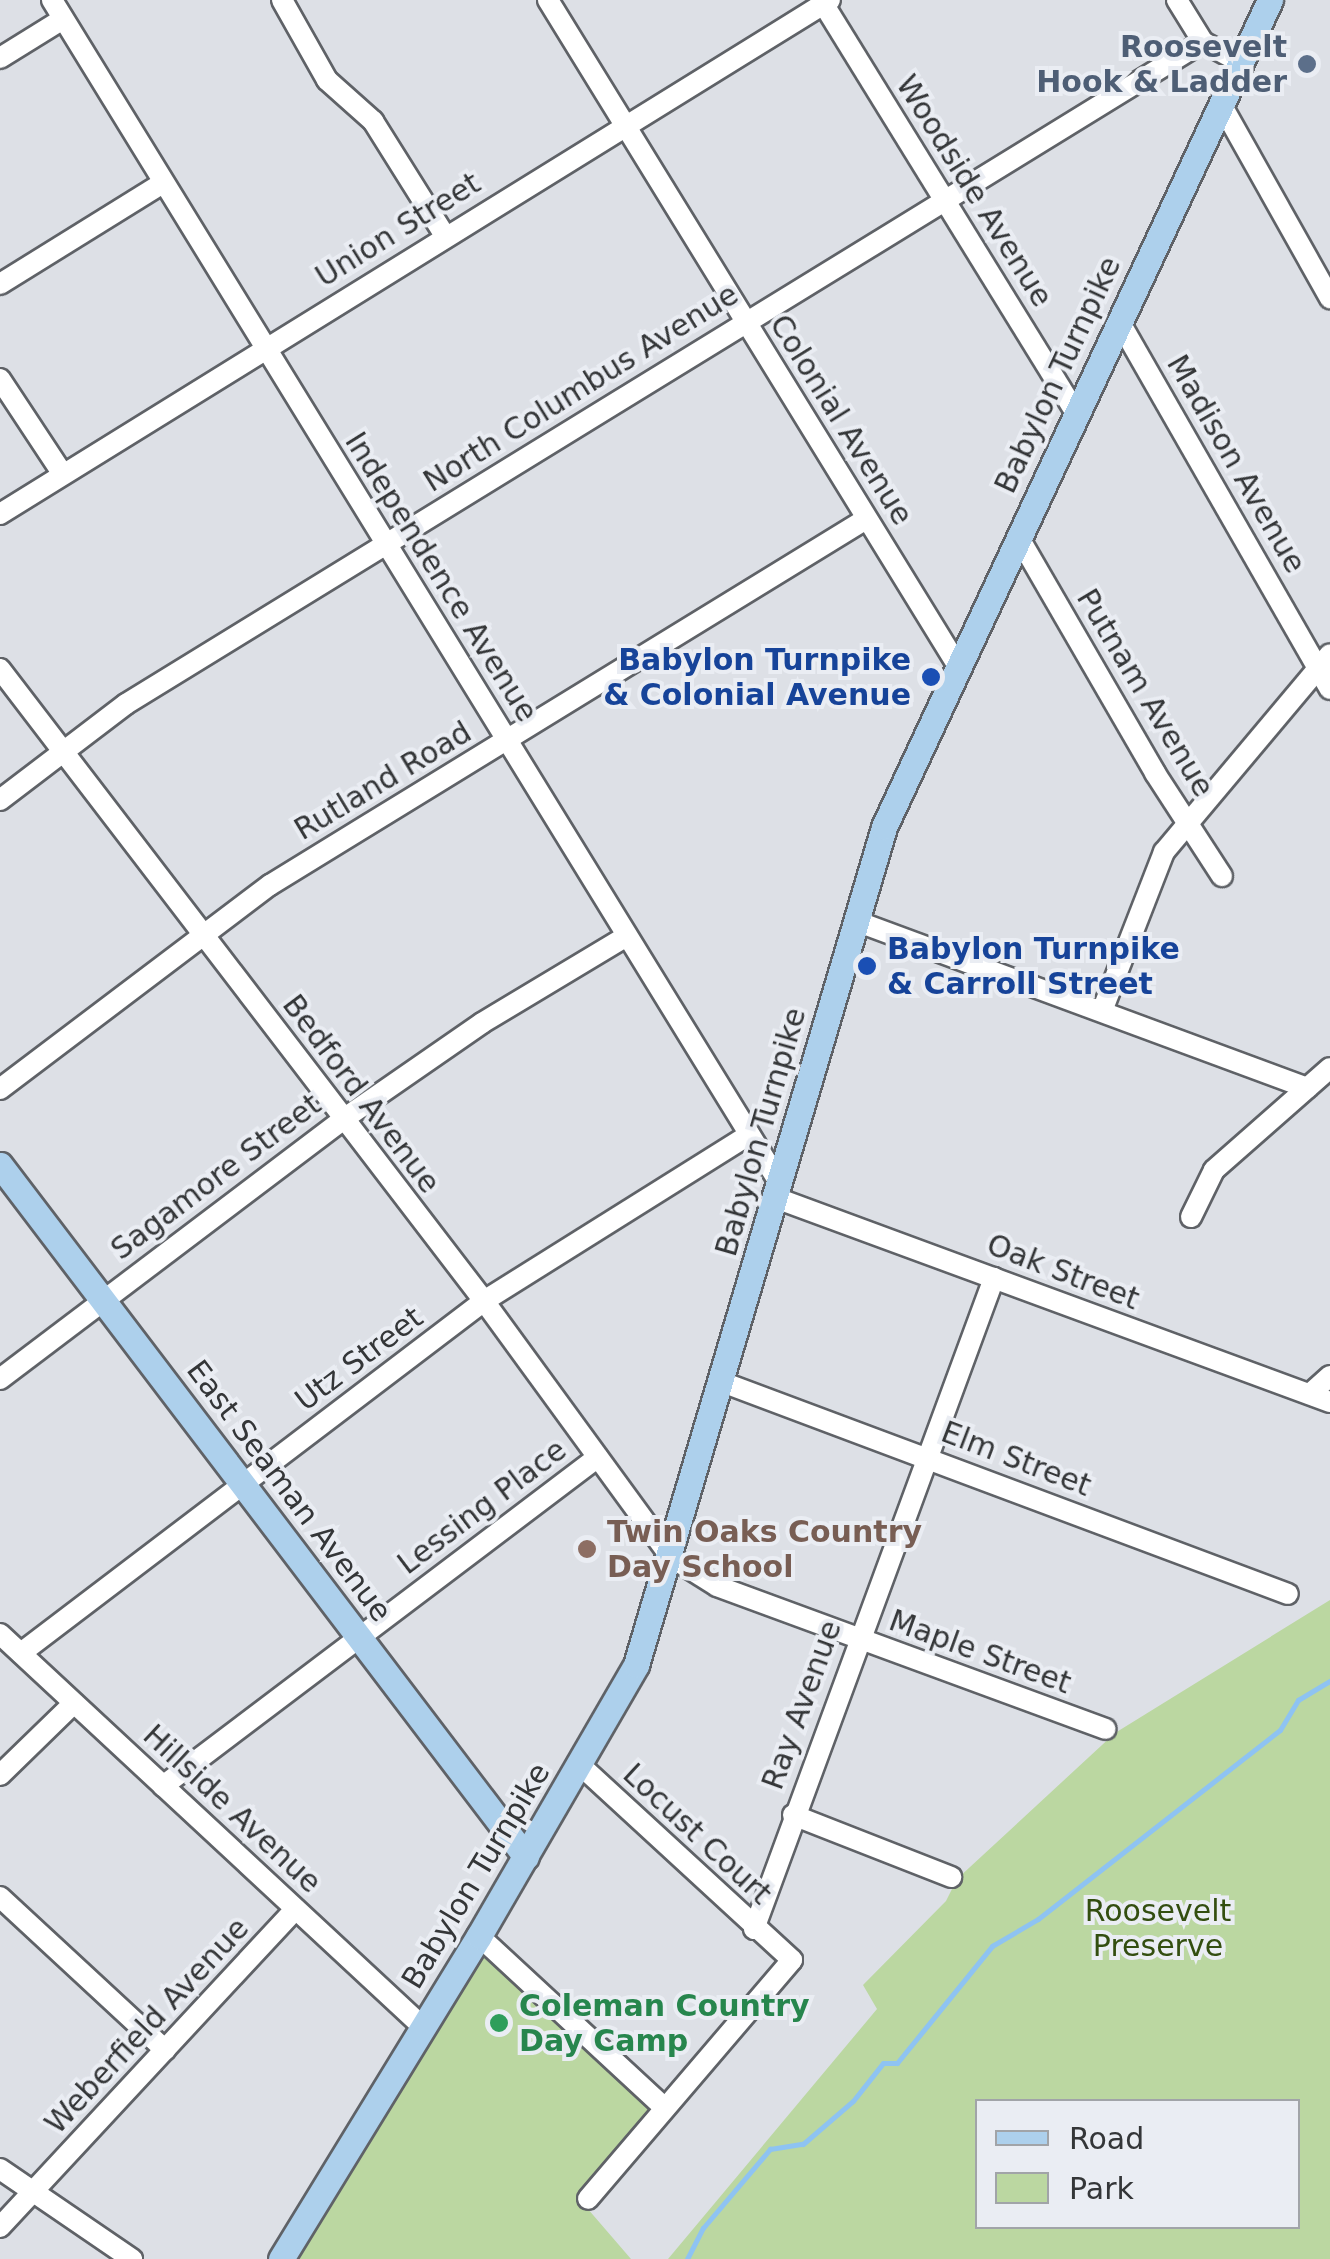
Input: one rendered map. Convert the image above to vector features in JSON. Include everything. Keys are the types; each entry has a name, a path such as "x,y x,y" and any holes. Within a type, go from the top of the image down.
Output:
{"main road":[{"name":"Babylon Turnpike","path":"281,2259 479,1936 636,1665 884,827 1270,0"},
{"name":"East Seaman Avenue","path":"0,1165 526,1856"}],"street":[{"name":"Independence Avenue","path":"52,0 749,1134 778,1191"},
{"path":"282,0 328,80 373,121 445,236"},
{"name":"Colonial Avenue","path":"548,0 958,666"},
{"path":"1177,0 1202,42 1242,64"},
{"name":"Union Street","path":"0,514 825,1"},
{"name":"Woodside Avenue","path":"825,1 1076,413"},
{"path":"0,58 63,19"},
{"name":"North Columbus Avenue","path":"0,800 126,704 1202,42"},
{"path":"1221,104 1330,298"},
{"path":"0,284 163,182"},
{"name":"Madison Avenue","path":"1119,321 1324,661 1330,689"},
{"path":"0,379 62,473"},
{"name":"Rutland Road","path":"0,1090 270,885 866,519"},
{"name":"Putnam Avenue","path":"1019,538 1186,822 1222,876"},
{"path":"1102,1011 1164,852 1324,661"},
{"name":"Bedford Avenue","path":"0,669 484,1301 671,1557"},
{"path":"856,921 1307,1088"},
{"name":"Sagamore Street","path":"0,1379 342,1120 482,1024 627,936"},
{"path":"1190,1217 1214,1170 1330,1068"},
{"name":"Utz Street","path":"21,1654 484,1301 749,1134"},
{"name":"Oak Street","path":"778,1191 994,1278 1320,1398"},
{"name":"Ray Avenue","path":"754,1929 994,1278"},
{"path":"1320,1398 1330,1376"},
{"name":"Elm Street","path":"722,1382 1288,1594"},
{"name":"Lessing Place","path":"163,1786 598,1457"},
{"name":"Maple Street","path":"671,1557 718,1586 1105,1729"},
{"name":"Hillside Avenue","path":"0,1634 424,2028"},
{"path":"0,1776 74,1703"},
{"name":"Locust Court","path":"580,1765 792,1960 665,2108"},
{"path":"794,1815 951,1877"},
{"path":"0,1897 165,2050"},
{"name":"Weberfield Avenue","path":"0,2227 296,1909"},
{"path":"479,1936 665,2108 588,2199"},
{"path":"0,2169 132,2259"}],"green space":[{"name":"Roosevelt Preserve","path":"1330,1600 1330,2259 668,2259 877,2009 863,1985 946,1901 957,1879 1115,1733"},
{"name":"Coleman Country Day Camp","path":"480,1940 660,2107 581,2201 631,2259 280,2259"}],"waterway":[{"path":"687,2259 703,2228 770,2149 803,2144 853,2101 883,2063 897,2063 992,1946 1038,1919 1280,1730 1298,1700 1330,1681"}],"place":[{"name":"Roosevelt Hook & Ladder","path":"1307,64"},
{"name":"Babylon Turnpike & Colonial Avenue","path":"931,677"},
{"name":"Babylon Turnpike & Carroll Street","path":"867,966"},
{"name":"Twin Oaks Country Day School","path":"587,1549"},
{"name":"Coleman Country Day Camp","path":"499,2023"}]}
